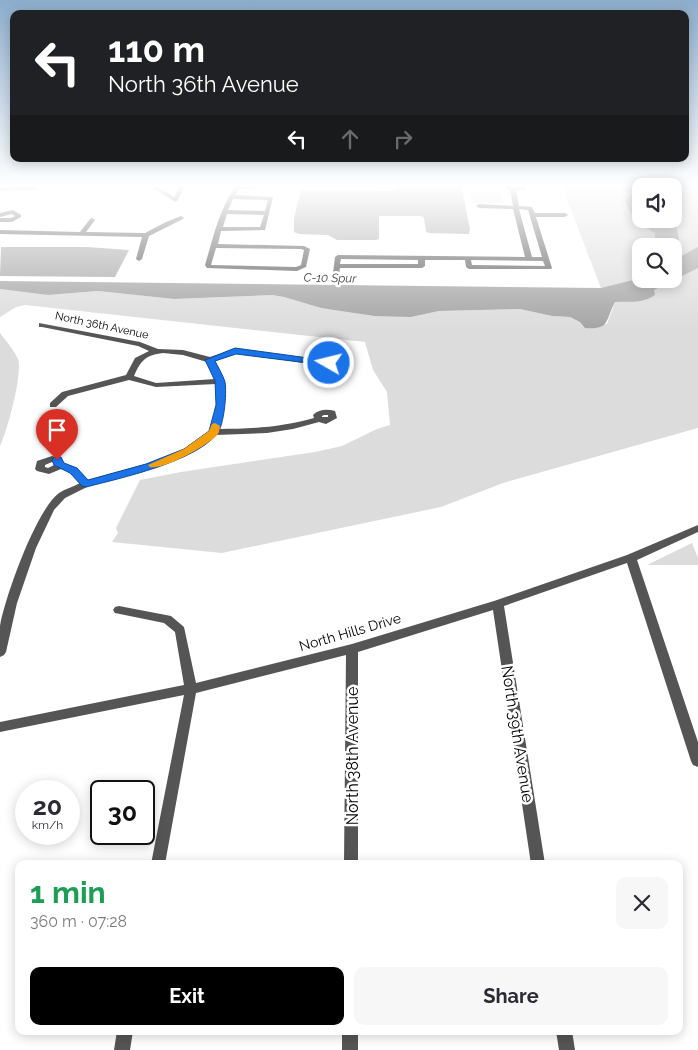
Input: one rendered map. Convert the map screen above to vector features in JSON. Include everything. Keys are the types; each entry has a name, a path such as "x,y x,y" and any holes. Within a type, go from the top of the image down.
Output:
{"street":[{"path":"104,233 146,235 150,233"},
{"path":"214,246 305,248 307,250 302,268 209,267 208,265 214,246 219,233"},
{"path":"522,233 529,259"},
{"path":"468,258 469,267 549,268 538,233"},
{"path":"139,259 146,235"},
{"path":"335,281 338,257 546,259"},
{"path":"337,266 422,266 421,258"},
{"name":"North 36th Avenue","path":"42,326 140,344 157,351"},
{"name":"North 36th Avenue","path":"129,377 137,361 149,352 170,350 210,360"},
{"path":"214,432 220,405 220,381 210,360 235,351 316,362"},
{"path":"53,405 65,394 129,377 156,385 220,381"},
{"path":"0,652 5,604 50,509 62,496 86,484 149,466 188,451 214,432 247,432 301,426 319,419"},
{"path":"59,465 74,471 86,484"},
{"name":"North Hills Drive","path":"0,727 191,689 352,649 498,604 631,558 698,528"},
{"path":"631,558 698,761"},
{"name":"North 39th Avenue","path":"498,604 537,860"},
{"path":"119,610 167,619 180,630 191,689 159,860"},
{"name":"North 38th Avenue","path":"351,860 352,649"},
{"path":"122,1050 125,1035"},
{"path":"350,1035 350,1050"},
{"path":"565,1035 567,1050"}],"shaded area":[{"path":"296,233 379,233 379,239 337,240 328,235"},
{"path":"428,233 469,233 469,234"},
{"path":"580,233 698,233 698,428 503,483 441,507 222,553 112,542 118,533 116,528 140,480 315,452 342,446 377,429 390,425 387,392 373,370 365,342 25,305 16,307 0,317 0,289 48,295 98,291 174,299 272,295 321,308 411,317 439,311 520,309 552,316 570,317 580,322 607,324 615,302 601,288"},
{"path":"655,233 678,233 679,238 655,238"},
{"path":"1,247 87,247 129,250 115,277 0,276"},
{"path":"698,247 698,268 682,276 682,256"},
{"path":"632,280 632,288 658,288 654,290 655,295 645,300 615,302 603,326 585,328 580,322 570,317 552,316 520,309 439,311 411,317 375,316 321,308 272,295 174,299 98,291 48,295 0,289 0,281 601,288"},
{"path":"0,333 18,359 19,366 13,402 0,446"},
{"path":"692,543 698,558 698,565 647,565"}],"slow traffic":[{"path":"154,465 188,451 214,432 215,426"}],"route":[{"path":"57,460 60,463 59,465 74,471 86,484 149,466 188,451 214,432 220,405 220,381 217,371 210,360 235,351 292,357 316,362 318,360 326,360 329,363"}],"water label":[{"name":"C-10 Spur","path":"330,278"}]}
